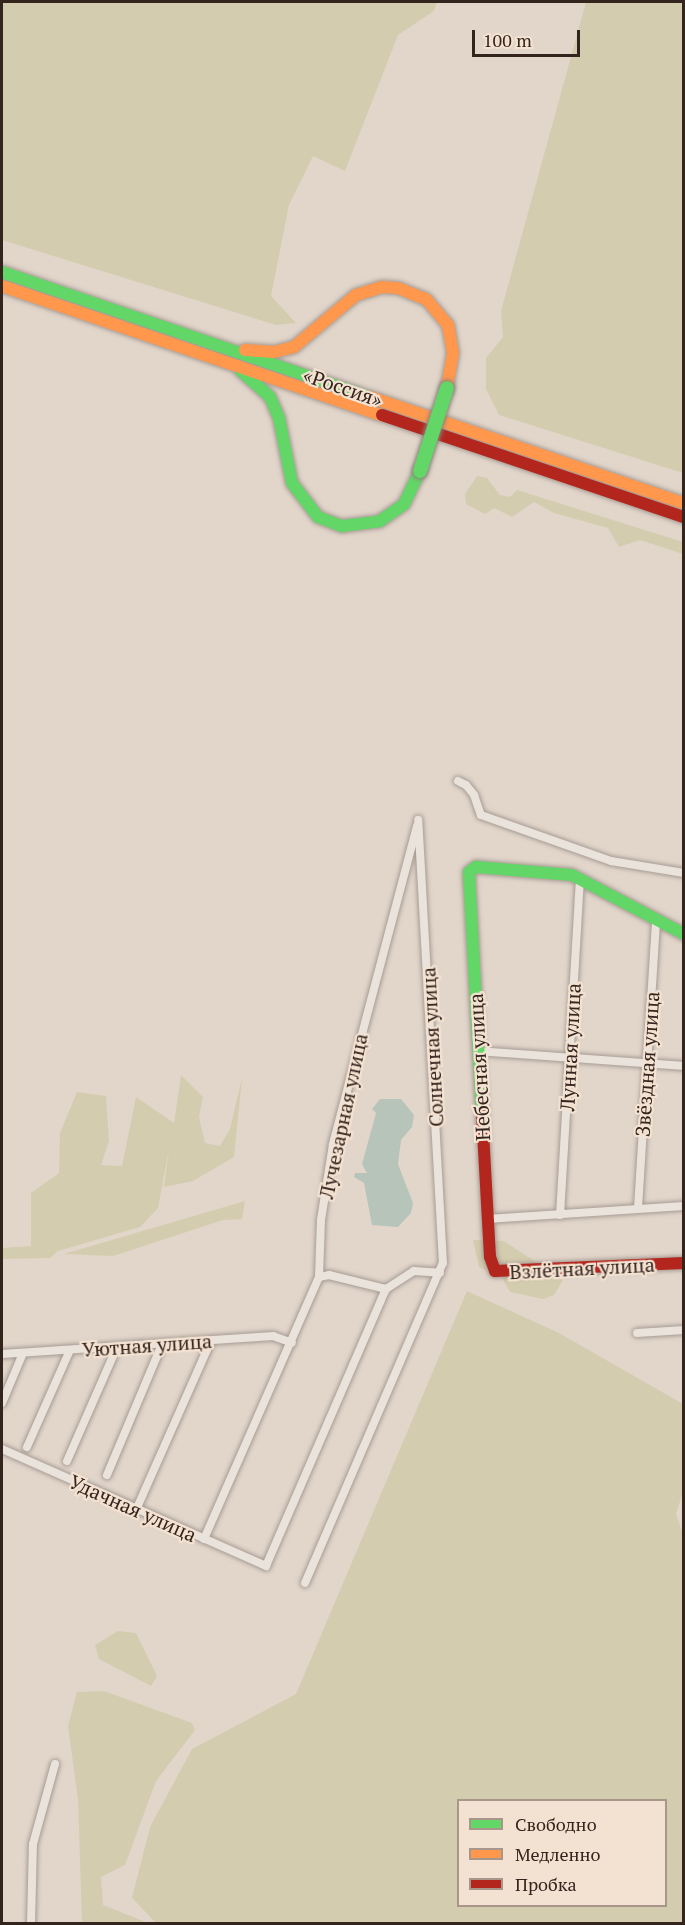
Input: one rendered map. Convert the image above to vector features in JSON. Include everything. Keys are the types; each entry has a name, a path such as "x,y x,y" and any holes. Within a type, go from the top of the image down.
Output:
{"main road":[{"name":"«Россия»","path":"2,272 227,355 684,517"},
{"path":"382,287 398,288 427,300 448,325 453,353 447,388 420,471 404,504 380,522 349,526 325,520 309,509 297,493 270,397 227,355 284,350 310,337 356,295 382,287"},
{"name":"«Россия»","path":"6,289 227,355 684,503"},
{"name":"Небесная улица","path":"490,1257 469,872 476,867 580,879"},
{"path":"580,879 684,934"},
{"name":"Взлётная улица","path":"490,1257 495,1271 503,1273 684,1263"}],"street":[{"path":"458,782 466,785 474,795 481,815 601,858 684,873"},
{"name":"Солнечная улица","path":"305,1583 440,1273 443,1254 418,820"},
{"name":"Лучезарная улица","path":"204,1539 292,1343 319,1277 321,1220 333,1144 418,820"},
{"name":"Лунная улица","path":"560,1215 580,879"},
{"name":"Звёздная улица","path":"638,1208 656,920"},
{"path":"477,1051 684,1066"},
{"path":"487,1219 684,1206"},
{"path":"319,1277 329,1275 386,1289 414,1271 440,1273"},
{"name":"Удачная улица","path":"2,1449 266,1566 386,1289"},
{"path":"637,1333 684,1330"},
{"name":"Уютная улица","path":"2,1354 273,1336 292,1343"},
{"path":"136,1510 211,1341"},
{"path":"107,1475 162,1344"},
{"path":"67,1461 117,1347"},
{"path":"27,1447 70,1350"},
{"path":"2,1404 23,1353"},
{"path":"31,1923 33,1844 55,1764"}],"shaded area":[{"path":"2,2 437,2 434,11 398,35 345,171 313,156 289,205 271,296 296,323 276,325 2,240"},
{"path":"586,2 683,2 683,473 499,415 486,389 486,358 503,337 501,311"},
{"path":"477,476 487,478 500,495 510,497 517,490 683,542 683,554 640,540 619,547 608,528 554,513 534,502 512,517 494,508 485,514 466,504 465,494"},
{"path":"181,1075 203,1097 199,1117 205,1143 220,1146 230,1129 242,1078 234,1157 193,1181 164,1187 169,1149 158,1208 140,1227 58,1251 50,1258 2,1259 2,1248 31,1246 31,1193 59,1173 60,1133 77,1092 106,1096 109,1141 101,1165 122,1166 136,1097 174,1123"},
{"path":"380,1099 401,1099 414,1115 412,1127 401,1140 398,1164 413,1203 411,1213 398,1227 372,1225 364,1183 354,1177 355,1173 367,1173 362,1164 376,1113 372,1109"},
{"path":"245,1201 242,1219 223,1220 113,1256 64,1254"},
{"path":"473,1240 504,1241 563,1280 554,1295 543,1299 510,1292 502,1278 479,1267"},
{"path":"467,1291 559,1333 683,1404 683,1492 676,1514 684,1537 683,1923 156,1923 132,1898 150,1827 192,1749 296,1694"},
{"path":"118,1631 136,1633 157,1676 151,1686 99,1659 95,1645"},
{"path":"104,1691 192,1723 195,1730 156,1781 125,1865 101,1877 103,1905 148,1923 82,1923 78,1799 68,1726 77,1692"}],"traffic: fast":[{"path":"2,272 370,397"},
{"path":"240,370 270,397 279,418 292,483 318,517 342,526 380,521 404,504 420,471"},
{"path":"420,471 447,388"},
{"path":"482,1114 469,872 476,867 572,875 684,934"}],"traffic: slow":[{"path":"2,286 382,415"},
{"path":"245,350 274,352 294,347 356,295 382,287 398,288 427,300 448,325 453,353 447,388"},
{"path":"370,397 684,503"}],"traffic: jam":[{"path":"382,415 684,517"},
{"path":"482,1114 490,1257 495,1271 684,1263"}]}
